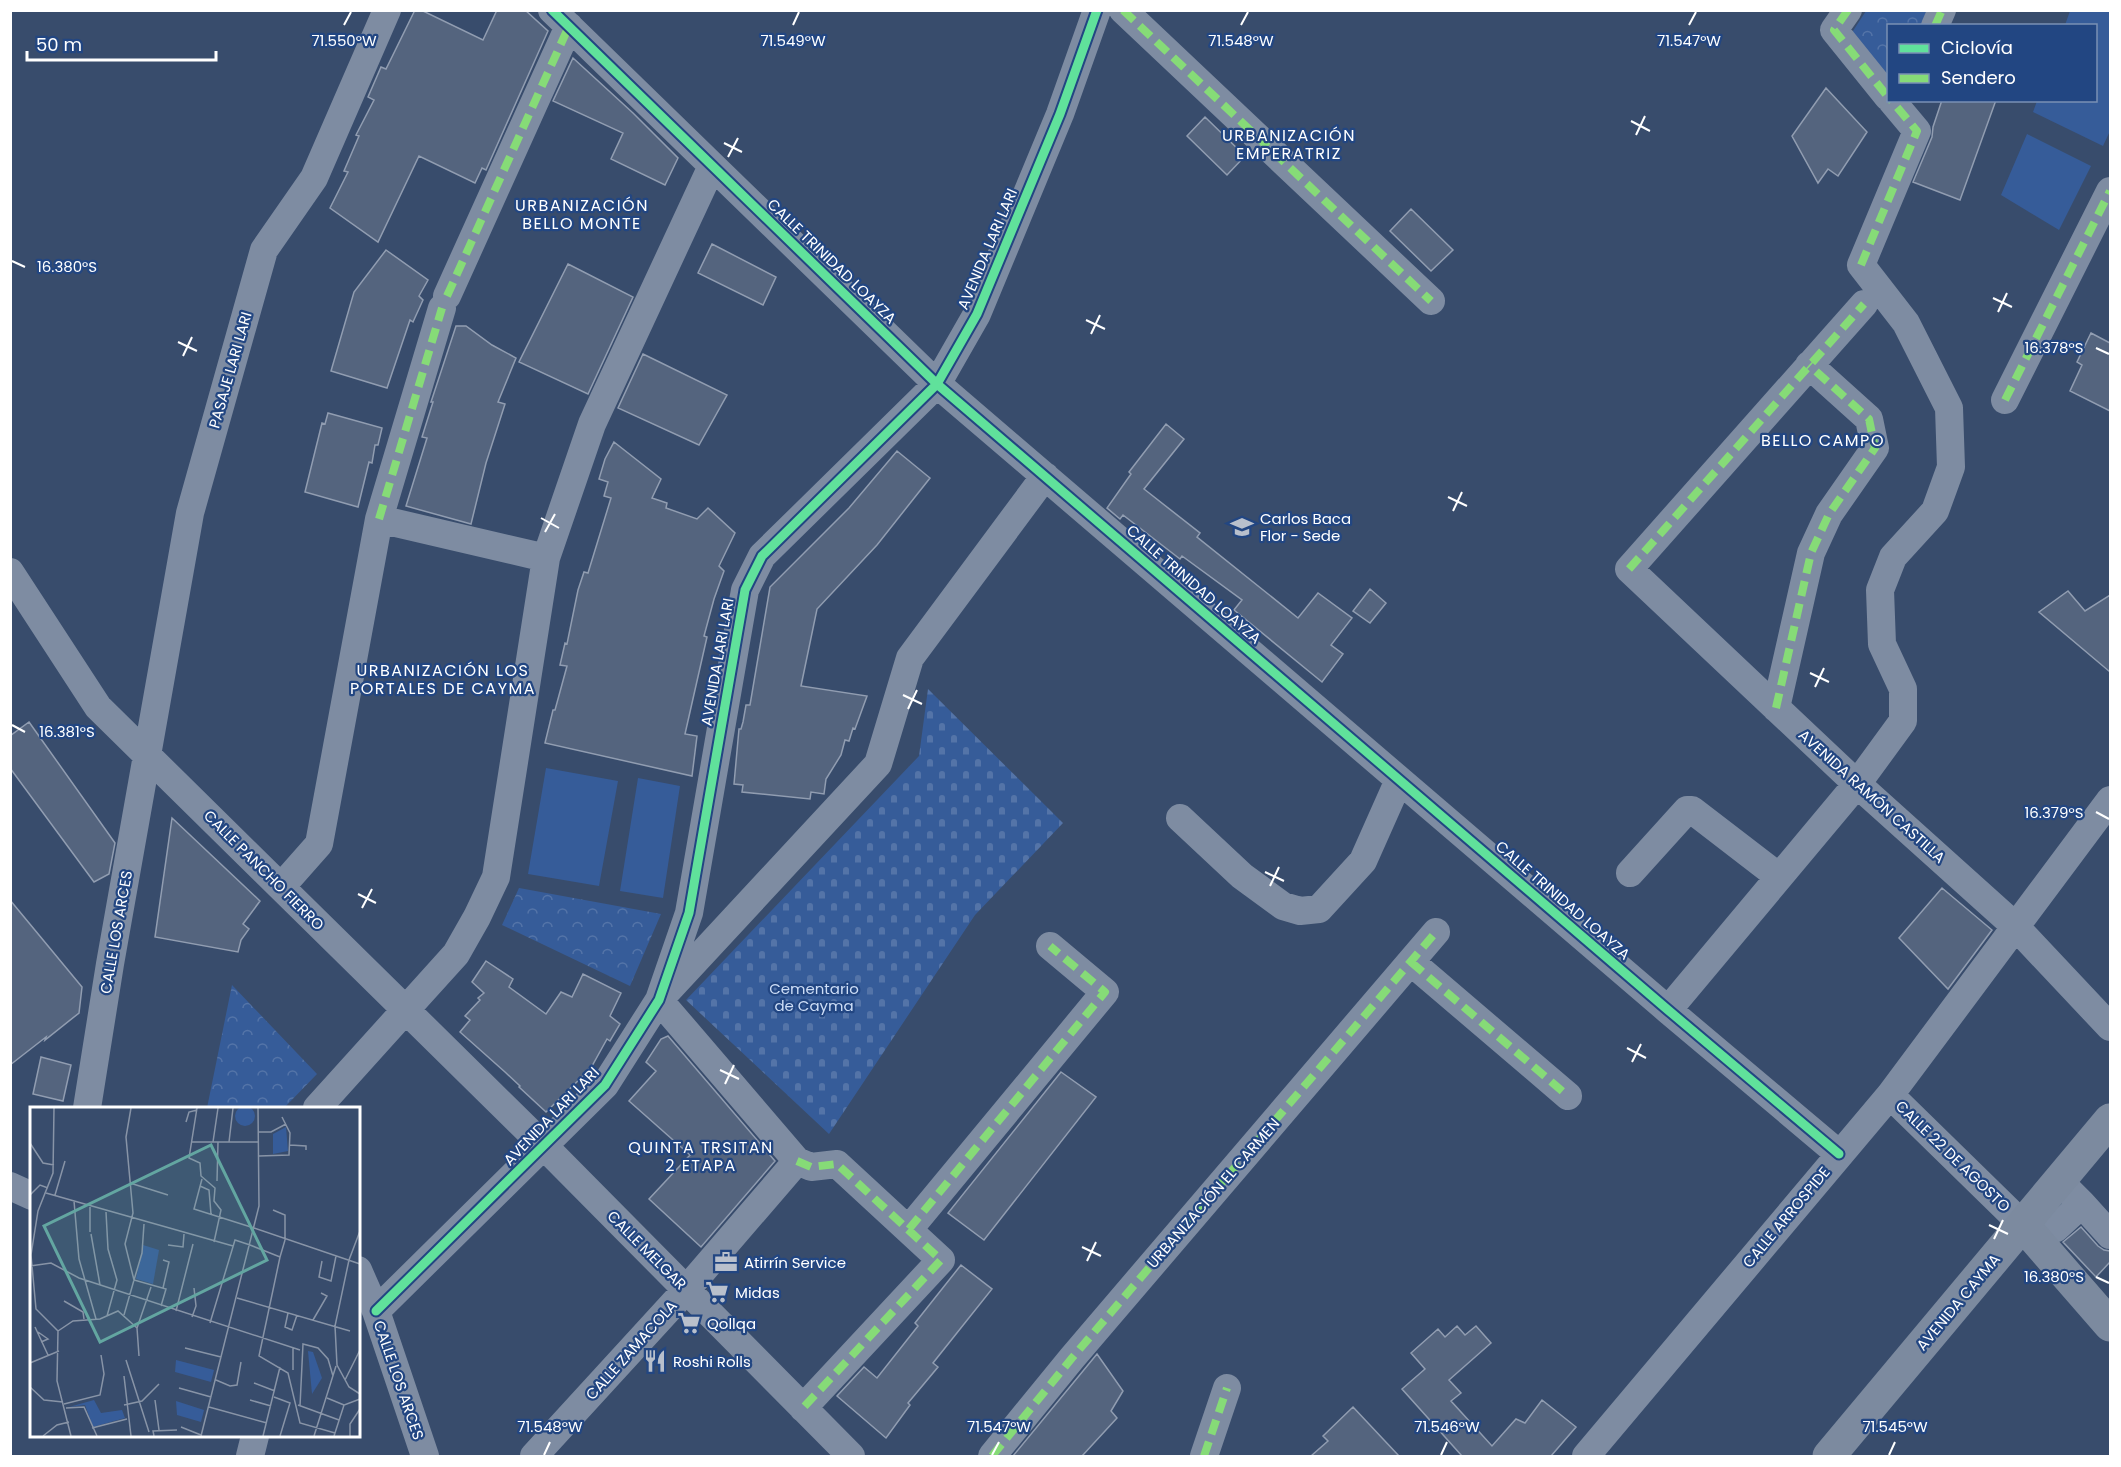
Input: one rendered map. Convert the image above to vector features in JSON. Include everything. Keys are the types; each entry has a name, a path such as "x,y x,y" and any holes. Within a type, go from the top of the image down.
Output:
{"main road":[{"name":"AVENIDA CAYMA","path":"1829,1456 2041,1232 2071,1192 2110,1120"},
{"name":"CALLE 22 DE AGOSTO","path":"2041,1232 2108,1309"}],"street":[{"name":"PASAJE LARI LARI","path":"147,755 190,513 264,250 314,178 387,10"},
{"name":"AVENIDA LARI LARI","path":"376,1311 605,1085 659,1000 689,914 745,590 762,555 937,384 977,314 1060,114 1096,10"},
{"path":"1123,10 1431,301"},
{"path":"1848,10 1834,30 1887,94"},
{"path":"1936,24 1942,10"},
{"name":"CALLE TRINIDAD LOAYZA","path":"560,18 937,384 1839,1154"},
{"path":"281,887 320,844 379,519 444,302 560,18"},
{"path":"1668,1010 1857,784 1903,721 1902,689 1882,644 1880,591 1893,557 1935,512 1951,467 1949,408 1906,323 1861,265 1917,131 1894,102"},
{"path":"318,1107 456,954 496,877 546,558 592,424 712,166"},
{"path":"2005,400 2110,191"},
{"path":"1776,708 1811,553 1829,514 1875,448 1869,418 1809,365 1864,304"},
{"name":"AVENIDA RAMÓN CASTILLA","path":"1809,365 1629,569 1857,784 2015,926 2110,1027"},
{"path":"803,1408 941,1260 837,1164 811,1167 797,1161 659,1000 878,764 910,658 1045,476"},
{"path":"379,519 546,558"},
{"name":"CALLE PANCHO FIERRO","path":"10,572 98,707 544,1146"},
{"name":"CALLE LOS ARCES","path":"87,1107 147,755"},
{"path":"1180,818 1242,876 1283,906 1300,911 1319,909 1363,861 1399,780"},
{"name":"CALLE ARROSPIDE","path":"1586,1456 1890,1095 2110,800"},
{"path":"1630,873 1687,810 1692,810 1779,877"},
{"path":"685,926 686,940 692,946 706,947"},
{"name":"URBANIZACIÓN EL CARMEN","path":"992,1456 1072,1358 1436,933"},
{"path":"909,1229 1105,992 1050,946"},
{"path":"1411,962 1568,1096"},
{"name":"CALLE 22 DE AGOSTO","path":"1890,1095 2041,1232"},
{"name":"CALLE MELGAR","path":"544,1146 851,1456"},
{"name":"CALLE ZAMACOLA","path":"534,1456 686,1290 797,1161"},
{"path":"10,1186 30,1195"},
{"path":"2071,1192 2110,1235"},
{"name":"CALLE LOS ARCES","path":"360,1275 376,1311 426,1456"},
{"path":"1204,1456 1227,1388"},
{"path":"250,1456 255,1437"}],"green space":[{"path":"1866,11 1928,11 1922,24 1887,24 1887,79 1851,34"},
{"path":"2070,11 2110,11 2110,131 2103,146 2033,112 2037,102 2097,102 2097,24 2065,24"},
{"path":"2027,134 2091,166 2059,230 2001,195"},
{"name":"Cementario de Cayma","path":"928,689 1063,823 975,915 829,1134 686,1000 919,756"},
{"path":"546,768 618,781 599,886 528,874"},
{"path":"638,778 680,786 663,898 620,891"},
{"path":"519,888 661,914 630,986 502,925"},
{"path":"232,985 317,1074 285,1107 207,1107"}],"building":[{"path":"415,10 421,10 483,40 497,10 525,10 548,31 486,170 482,168 475,183 419,156 378,242 330,208 348,172 344,171 359,136 356,135 374,100 368,97 381,67 386,69"},
{"path":"573,58 678,158 665,185 611,159 623,133 553,101"},
{"path":"1826,88 1867,132 1838,176 1828,169 1818,183 1792,136"},
{"path":"1941,102 1995,102 1960,200 1913,182 1932,137"},
{"path":"1205,117 1245,156 1227,175 1187,136"},
{"path":"1411,209 1453,250 1431,271 1390,231"},
{"path":"712,244 776,277 763,305 698,273"},
{"path":"386,250 428,280 419,296 423,300 413,322 410,320 387,388 331,371 354,292"},
{"path":"568,264 633,297 588,394 519,362"},
{"path":"456,326 466,326 492,345 516,358 498,402 505,404 486,463 471,524 406,506 427,438 422,437 433,402 431,402"},
{"path":"2091,333 2110,343 2110,411 2070,391 2082,365 2077,362"},
{"path":"643,354 727,395 699,445 618,408"},
{"path":"328,413 382,428 378,445 375,445 372,463 369,462 358,507 305,492 322,423 325,424"},
{"path":"1166,424 1184,439 1144,489 1200,533 1197,537 1298,618 1318,593 1352,618 1331,645 1343,654 1322,682 1234,610 1242,600 1182,556 1180,559 1123,515 1120,519 1107,508 1131,474 1129,472"},
{"path":"614,442 661,479 652,498 667,503 666,508 697,519 708,508 735,533 719,566 724,571 704,636 707,637 685,734 697,736 692,776 545,743 567,666 560,665 565,643 567,644 578,590 584,572 588,573 611,498 604,496 608,482 599,479 605,459"},
{"path":"897,451 930,478 877,545 817,609 801,686 867,696 855,729 853,728 849,741 845,740 841,755 826,779 824,794 811,792 810,799 742,792 743,785 734,784 739,729 741,729 746,705 750,705 770,587 849,508"},
{"path":"1370,589 1386,603 1370,623 1353,611"},
{"path":"2068,591 2085,611 2110,595 2110,672 2039,612"},
{"path":"29,722 115,843 109,874 94,882 10,768 10,736"},
{"path":"172,818 260,901 243,924 249,929 241,940 238,952 155,937"},
{"path":"1942,888 1992,930 1948,989 1899,938"},
{"path":"10,900 82,987 79,1013 10,1065"},
{"path":"486,961 513,979 509,987 546,1014 561,992 572,997 583,974 621,993 610,1016 620,1024 610,1041 607,1039 592,1066 546,1112 460,1032 470,1020 465,1016 484,993 472,982"},
{"path":"668,1036 775,1161 701,1247 649,1199 690,1155 629,1101 656,1071 646,1062 661,1039"},
{"path":"41,1057 71,1065 63,1101 33,1094"},
{"path":"1061,1072 1096,1097 984,1240 948,1213"},
{"path":"2081,1227 2098,1246 2110,1251 2110,1262 2096,1277 2063,1242"},
{"path":"961,1265 992,1289 933,1363 938,1367 908,1403 910,1405 886,1438 837,1396 864,1367 877,1378 918,1326 915,1323"},
{"path":"1457,1326 1465,1335 1476,1326 1491,1343 1449,1380 1461,1393 1451,1401 1492,1446 1516,1419 1525,1423 1542,1400 1576,1427 1551,1456 1462,1456 1402,1389 1425,1369 1411,1353 1438,1329 1445,1337"},
{"path":"1097,1354 1123,1391 1111,1411 1117,1418 1082,1456 1013,1456"},
{"path":"1353,1407 1399,1456 1311,1456 1328,1441 1323,1436"}],"marked path":[{"path":"1123,10 1431,301"},
{"path":"1848,10 1834,30 1887,96"},
{"path":"1936,24 1942,10"},
{"path":"447,296 569,26"},
{"path":"1861,265 1917,131 1893,102"},
{"path":"2005,400 2110,191"},
{"path":"1629,569 1864,304"},
{"path":"379,519 442,308"},
{"path":"1776,708 1811,553 1829,514 1875,448 1869,419 1809,365"},
{"path":"992,1456 1072,1358 1436,932"},
{"path":"909,1229 1105,992 1050,946"},
{"path":"1411,962 1568,1096"},
{"path":"797,1161 811,1167 837,1164 941,1260 803,1408"},
{"path":"1204,1456 1227,1388"}],"cycle path":[{"path":"552,10 937,384 1839,1154"},
{"path":"376,1311 605,1085 659,1000 689,913 745,590 762,556 937,384 977,314 1060,114 1097,10"}],"place":[{"name":"Carlos Baca Flor - Sede","path":"1242,527"},
{"name":"Atirrín Service","path":"726,1262"},
{"name":"Midas","path":"717,1292"},
{"name":"Qollqa","path":"689,1323"},
{"name":"Roshi Rolls","path":"655,1361"}],"district":[{"name":"URBANIZACIÓN EMPERATRIZ","path":"1289,144"},
{"name":"URBANIZACIÓN BELLO MONTE","path":"582,214"},
{"name":"BELLO CAMPO","path":"1823,440"},
{"name":"URBANIZACIÓN LOS PORTALES DE CAYMA","path":"443,679"},
{"name":"QUINTA TRSITAN 2 ETAPA","path":"701,1156"}]}
